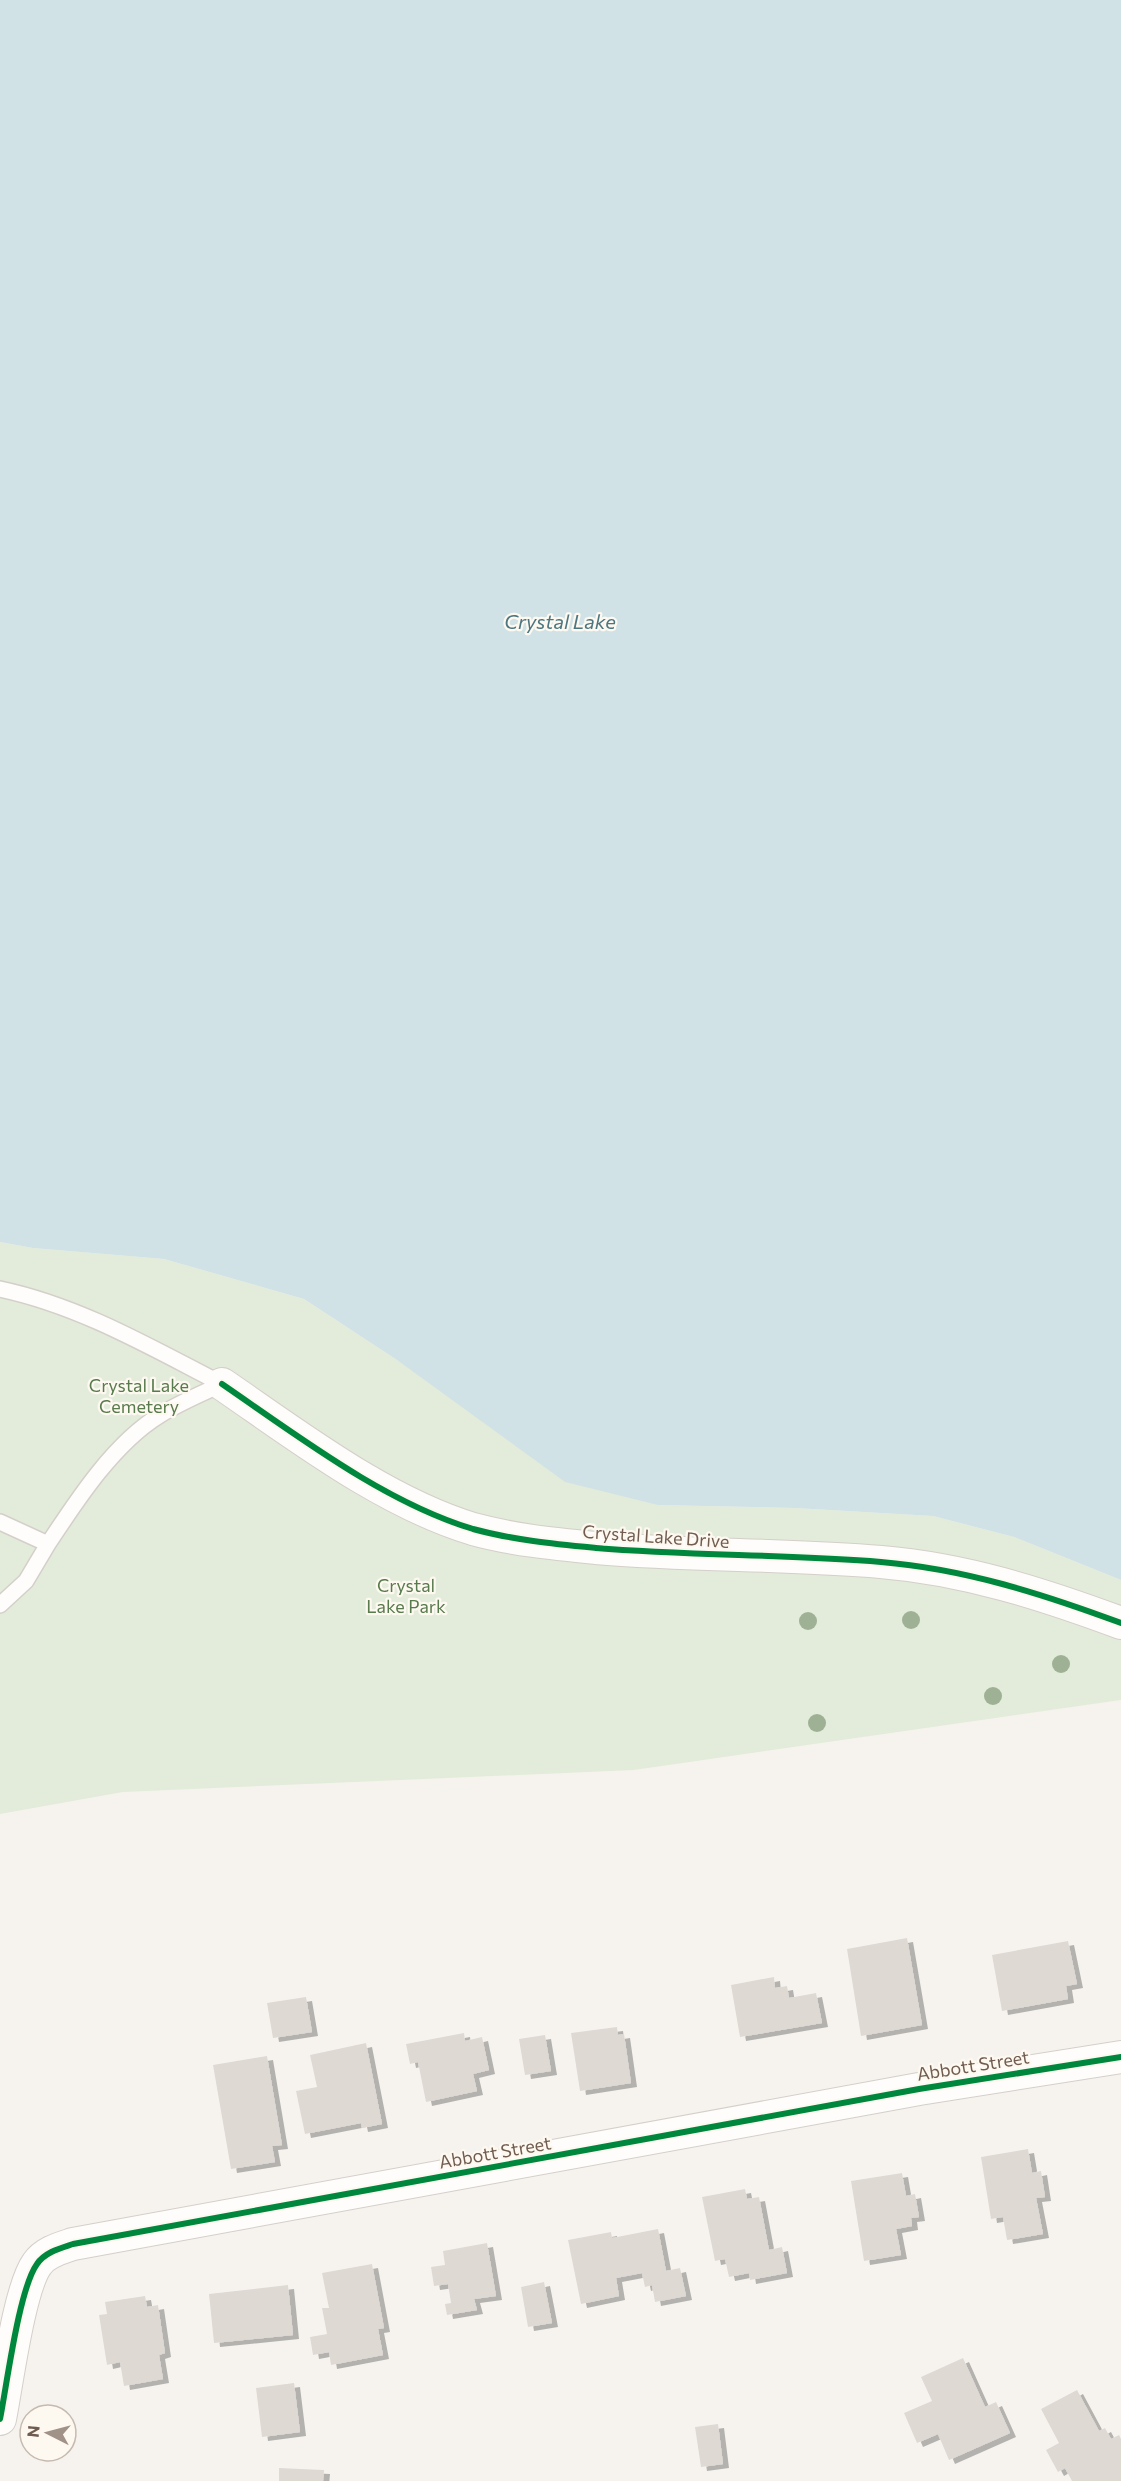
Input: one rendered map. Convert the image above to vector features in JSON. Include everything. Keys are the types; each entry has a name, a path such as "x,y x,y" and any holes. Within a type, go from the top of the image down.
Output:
{"street":[{"name":"Crystal Lake Drive","path":"222,1384 368,1480 422,1509 472,1528 517,1539 666,1554 882,1562 952,1571 1060,1600 1121,1623"},
{"name":"Abbott Street","path":"0,2419 27,2286 37,2263 51,2252 73,2244 919,2089 1121,2057"}],"lane":[{"path":"0,1289 52,1302 96,1320 222,1384"},
{"path":"0,1605 26,1581 78,1499 132,1436 159,1415 222,1384"},
{"path":"0,1522 48,1544"}],"green space":[{"name":"Crystal Lake Park","path":"0,1242 33,1248 164,1259 304,1299 397,1360 658,1505 795,1508 933,1516 1014,1537 1121,1580 1121,1700 634,1770 123,1792 0,1814"}],"water":[{"name":"Crystal Lake","path":"0,0 1121,0 1121,1580 1014,1537 933,1516 795,1508 658,1505 565,1482 397,1360 304,1299 164,1259 33,1248 0,1242"}],"building":[{"path":"907,1938 922,2025 861,2036 847,1949"},
{"path":"1068,1941 1077,1984 1066,1986 1068,1999 1002,2011 992,1955"},
{"path":"774,1977 775,1988 787,1986 789,1998 816,1993 822,2023 740,2037 731,1985"},
{"path":"306,1997 312,2032 273,2038 267,2003"},
{"path":"617,2027 618,2035 624,2034 631,2083 580,2091 571,2033"},
{"path":"464,2033 465,2041 482,2037 489,2070 473,2074 477,2091 426,2102 418,2062 410,2064 406,2044"},
{"path":"545,2035 551,2071 525,2075 519,2039"},
{"path":"366,2043 382,2124 362,2128 361,2123 305,2134 296,2091 317,2087 310,2055"},
{"path":"267,2056 282,2145 272,2146 275,2162 231,2169 213,2065"},
{"path":"1028,2149 1032,2173 1041,2171 1045,2197 1036,2198 1043,2234 1007,2240 1003,2217 991,2219 981,2157"},
{"path":"902,2173 906,2196 915,2194 919,2217 911,2218 912,2226 896,2229 901,2255 864,2261 851,2181"},
{"path":"745,2189 747,2199 759,2197 769,2250 782,2247 787,2273 750,2280 749,2273 729,2277 725,2259 715,2261 702,2197"},
{"path":"658,2229 666,2271 680,2268 686,2296 655,2302 652,2285 645,2287 642,2273 616,2278 619,2296 581,2304 568,2240 611,2232 612,2238"},
{"path":"487,2243 496,2296 474,2299 477,2310 447,2315 445,2304 451,2303 448,2284 434,2286 431,2267 445,2265 443,2251"},
{"path":"372,2264 384,2328 378,2329 383,2355 331,2365 329,2352 313,2355 310,2337 327,2334 322,2308 329,2308 322,2273"},
{"path":"544,2282 552,2323 528,2327 521,2287"},
{"path":"288,2285 293,2335 214,2343 209,2294"},
{"path":"145,2296 147,2307 158,2305 165,2353 159,2355 163,2379 124,2386 120,2362 107,2365 99,2315 107,2314 105,2302"},
{"path":"963,2358 985,2407 996,2402 1010,2433 949,2460 938,2434 917,2443 904,2413 932,2401 921,2377"},
{"path":"294,2383 300,2432 262,2437 256,2388"},
{"path":"1077,2390 1099,2431 1105,2428 1111,2439 1119,2435 1121,2439 1121,2481 1072,2481 1065,2468 1058,2472 1046,2450 1059,2443 1041,2409"},
{"path":"718,2424 723,2464 701,2467 695,2427"},
{"path":"279,2468 324,2470 323,2481 279,2481"}],"cycle path":[{"path":"222,1384 311,1446 375,1485 440,1517 488,1533 596,1548 845,1559 912,1565 1003,1584 1121,1623"},
{"path":"0,2419 19,2315 31,2276 44,2256 73,2244 919,2089 1121,2057"}],"park label":[{"name":"Crystal Lake Cemetery","path":"139,1395"}]}
